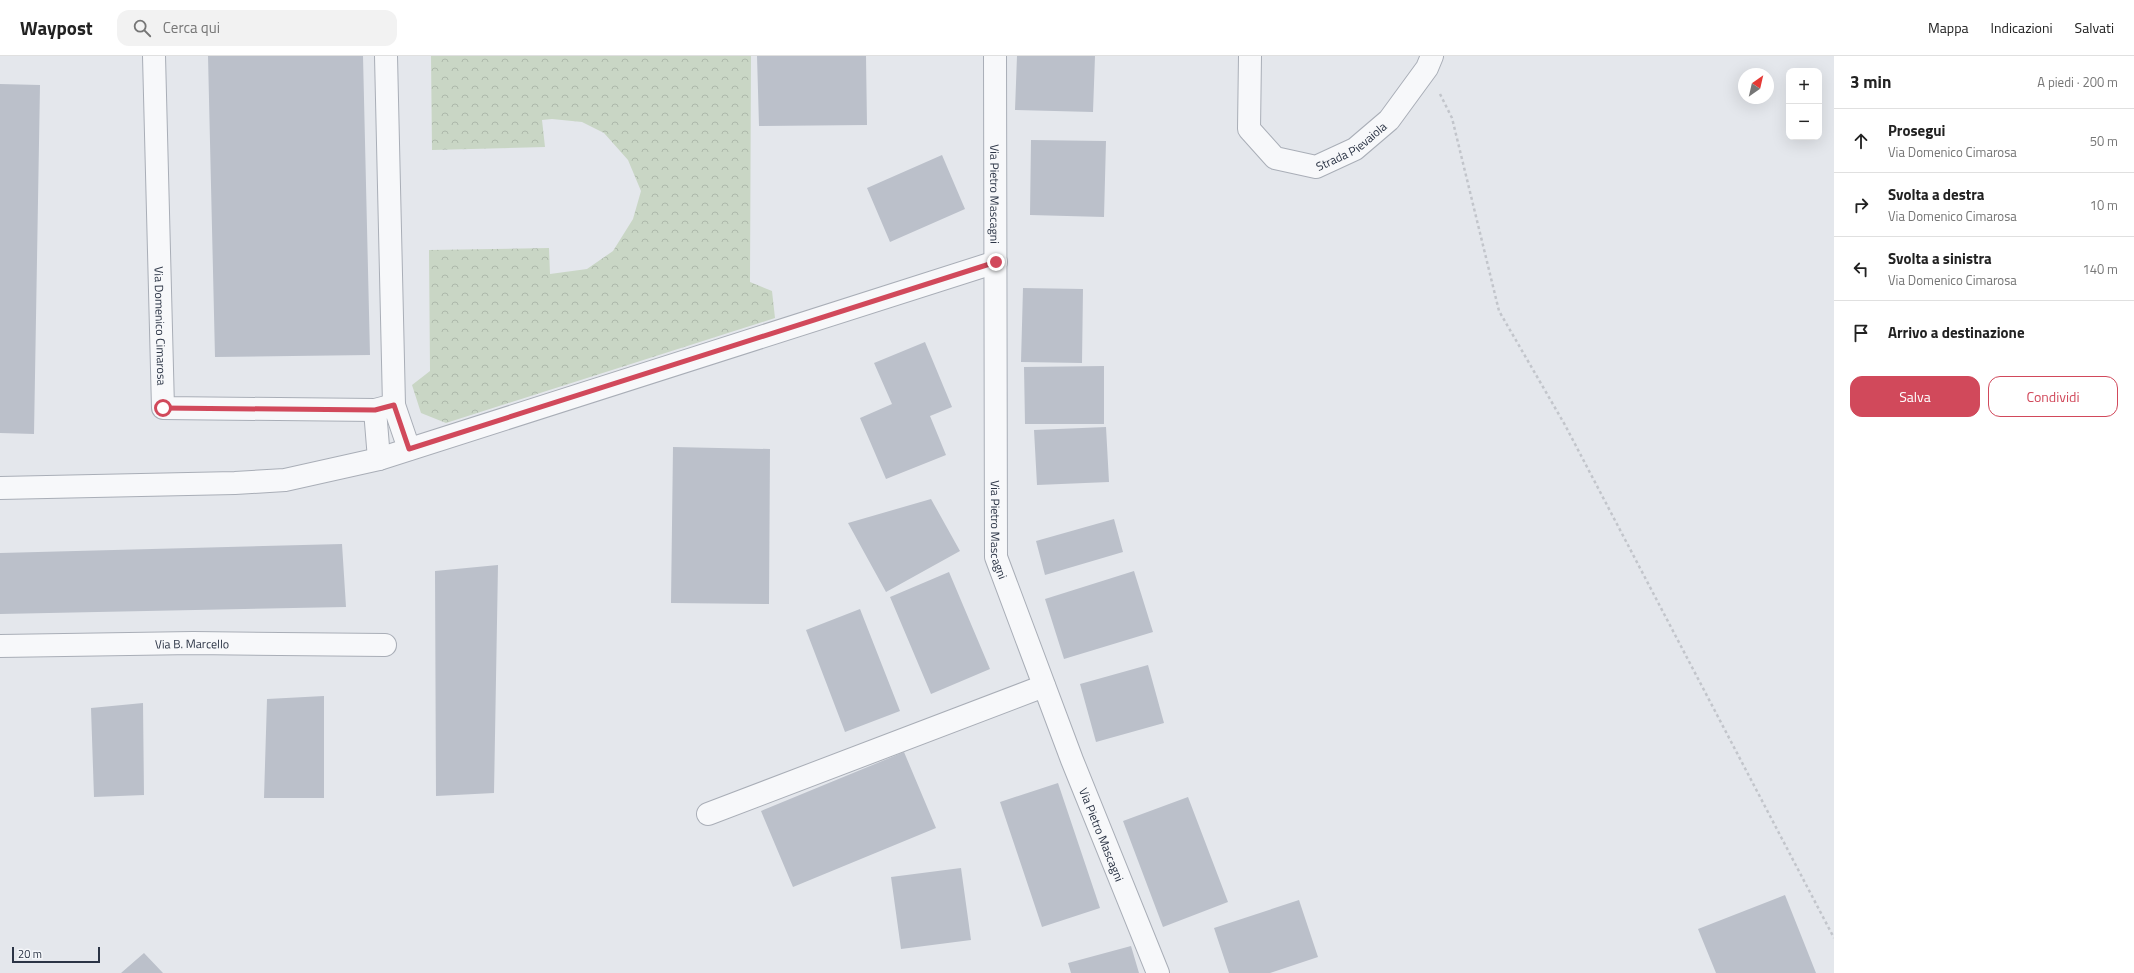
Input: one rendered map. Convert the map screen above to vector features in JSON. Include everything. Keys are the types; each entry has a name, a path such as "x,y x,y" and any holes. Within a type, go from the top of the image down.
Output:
{"street":[{"name":"Via Domenico Cimarosa","path":"154,56 163,408 384,408"},
{"path":"378,459 384,408 386,56"},
{"name":"Via Pietro Mascagni","path":"995,56 996,557 1072,760 1158,973"},
{"name":"Strada Pievaiola","path":"1250,56 1248,128 1275,158 1316,167 1355,149 1389,120 1430,62"},
{"path":"0,488 235,483 285,480 378,459 996,262"},
{"path":"384,408 409,449"},
{"name":"Via B. Marcello","path":"0,646 193,644 385,645"},
{"path":"708,814 1044,686"}],"path":[{"path":"1430,62 1452,118 1499,311 1565,425 1834,938"}],"green space":[{"path":"431,56 751,56 750,282 772,291 775,318 446,423 421,413 412,385 430,371 429,250 549,248 550,274 587,269 613,251 633,219 641,191 628,160 604,133 582,122 552,119 542,120 545,147 432,150"}],"building":[{"path":"208,56 363,56 370,355 215,357"},
{"path":"757,56 866,56 867,125 759,126"},
{"path":"1017,56 1095,56 1093,112 1015,110"},
{"path":"0,84 40,85 34,434 0,433"},
{"path":"1031,140 1106,141 1104,217 1030,215"},
{"path":"942,155 965,209 890,242 867,188"},
{"path":"1023,288 1083,289 1082,363 1021,362"},
{"path":"925,342 952,407 930,416 946,455 886,479 860,418 892,404 874,363"},
{"path":"1104,366 1104,424 1025,424 1024,367"},
{"path":"1106,427 1109,482 1037,485 1034,430"},
{"path":"673,447 770,449 769,604 671,603"},
{"path":"931,499 960,551 886,592 848,523"},
{"path":"1114,519 1123,552 1045,575 1036,541"},
{"path":"342,544 346,607 0,614 0,553"},
{"path":"498,565 494,793 436,796 435,571"},
{"path":"1134,571 1153,632 1064,659 1045,599"},
{"path":"949,572 990,669 931,694 890,597"},
{"path":"860,609 900,711 845,732 806,630"},
{"path":"1148,665 1164,723 1096,742 1080,684"},
{"path":"324,696 324,798 264,798 267,699"},
{"path":"143,703 144,795 94,797 91,708"},
{"path":"904,752 936,828 793,887 761,811"},
{"path":"1058,783 1100,908 1042,927 1000,802"},
{"path":"1188,797 1228,902 1163,927 1123,821"},
{"path":"961,868 971,940 901,949 891,877"},
{"path":"1785,895 1816,973 1716,973 1698,929"},
{"path":"1299,900 1318,957 1270,973 1229,973 1214,928"},
{"path":"1131,946 1139,973 1071,973 1068,963"},
{"path":"144,953 163,973 121,973"}],"route":[{"path":"163,408 375,410 394,405 409,449 996,262"}]}
